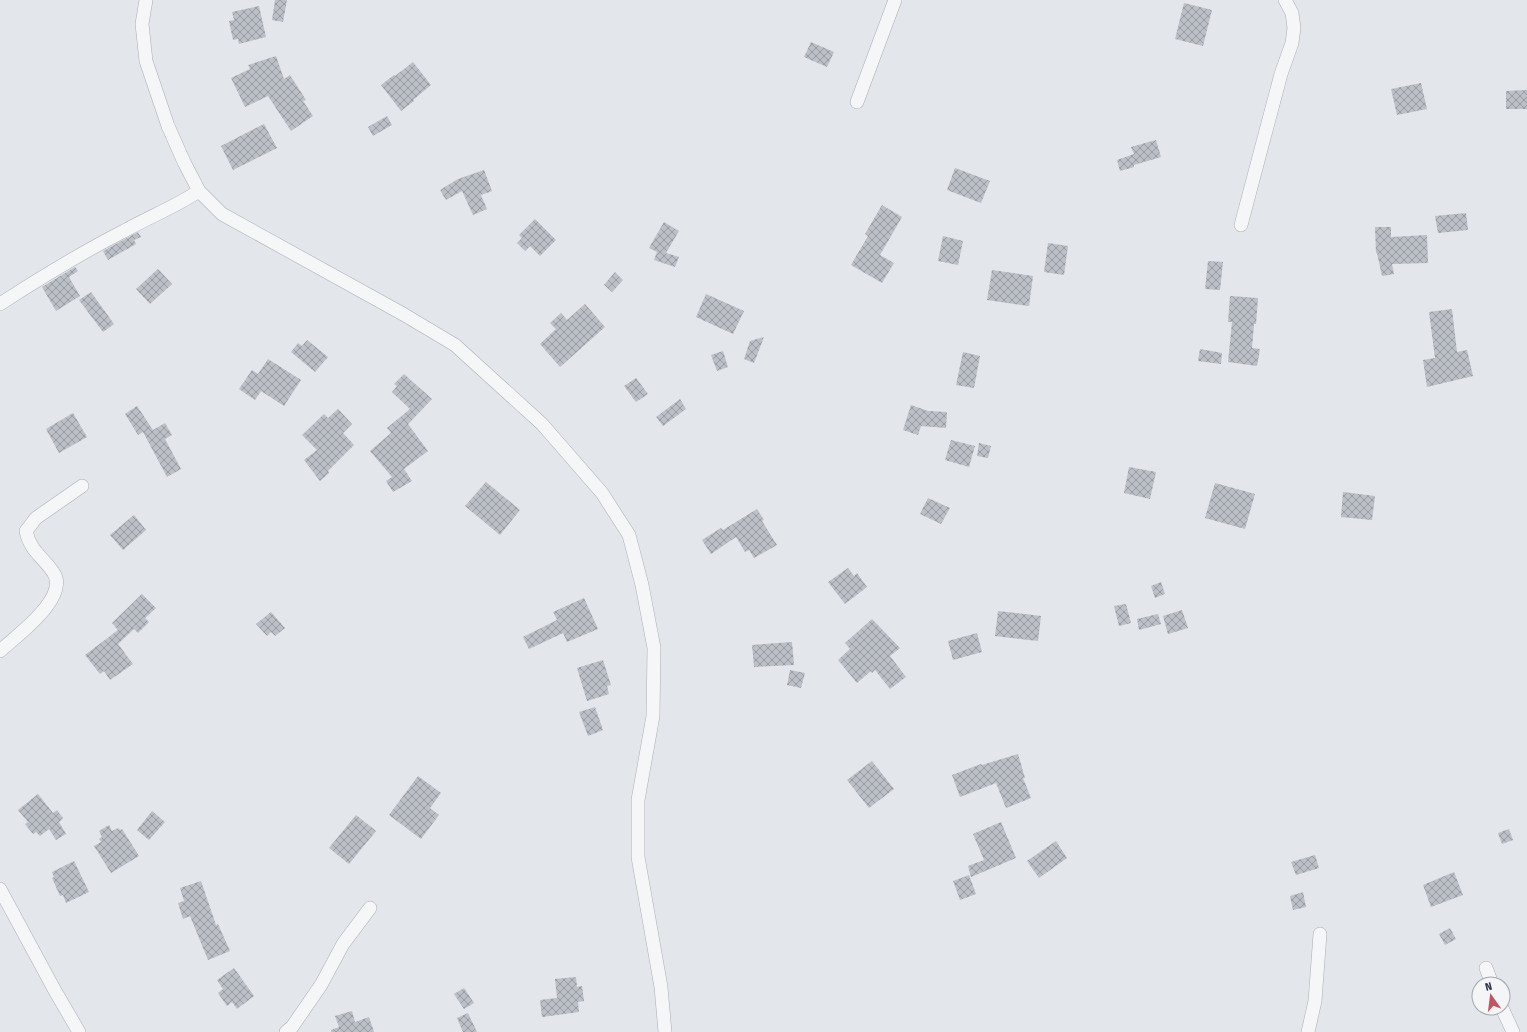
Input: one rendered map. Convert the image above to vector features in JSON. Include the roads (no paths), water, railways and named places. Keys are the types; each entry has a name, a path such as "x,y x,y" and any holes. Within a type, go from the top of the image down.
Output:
{"street":[{"path":"146,0 142,24 146,61 168,126 199,191 222,214 403,314 455,345 542,424 602,494 629,535 642,585 654,648 653,716 638,800 638,857 661,987 665,1032"},
{"path":"857,102 895,0"},
{"path":"1240,225 1281,74 1292,43 1294,28 1292,13 1284,0"},
{"path":"0,304 45,275 123,231 183,202 199,191"},
{"path":"0,651 45,611 55,594 57,583 55,573 28,542 26,531 36,518 82,486"},
{"path":"0,889 79,1032"},
{"path":"286,1032 292,1027 321,985 343,944 370,908"},
{"path":"1308,1032 1315,1001 1320,934"},
{"path":"1486,968 1489,976"},
{"path":"1506,1016 1513,1032"}]}
